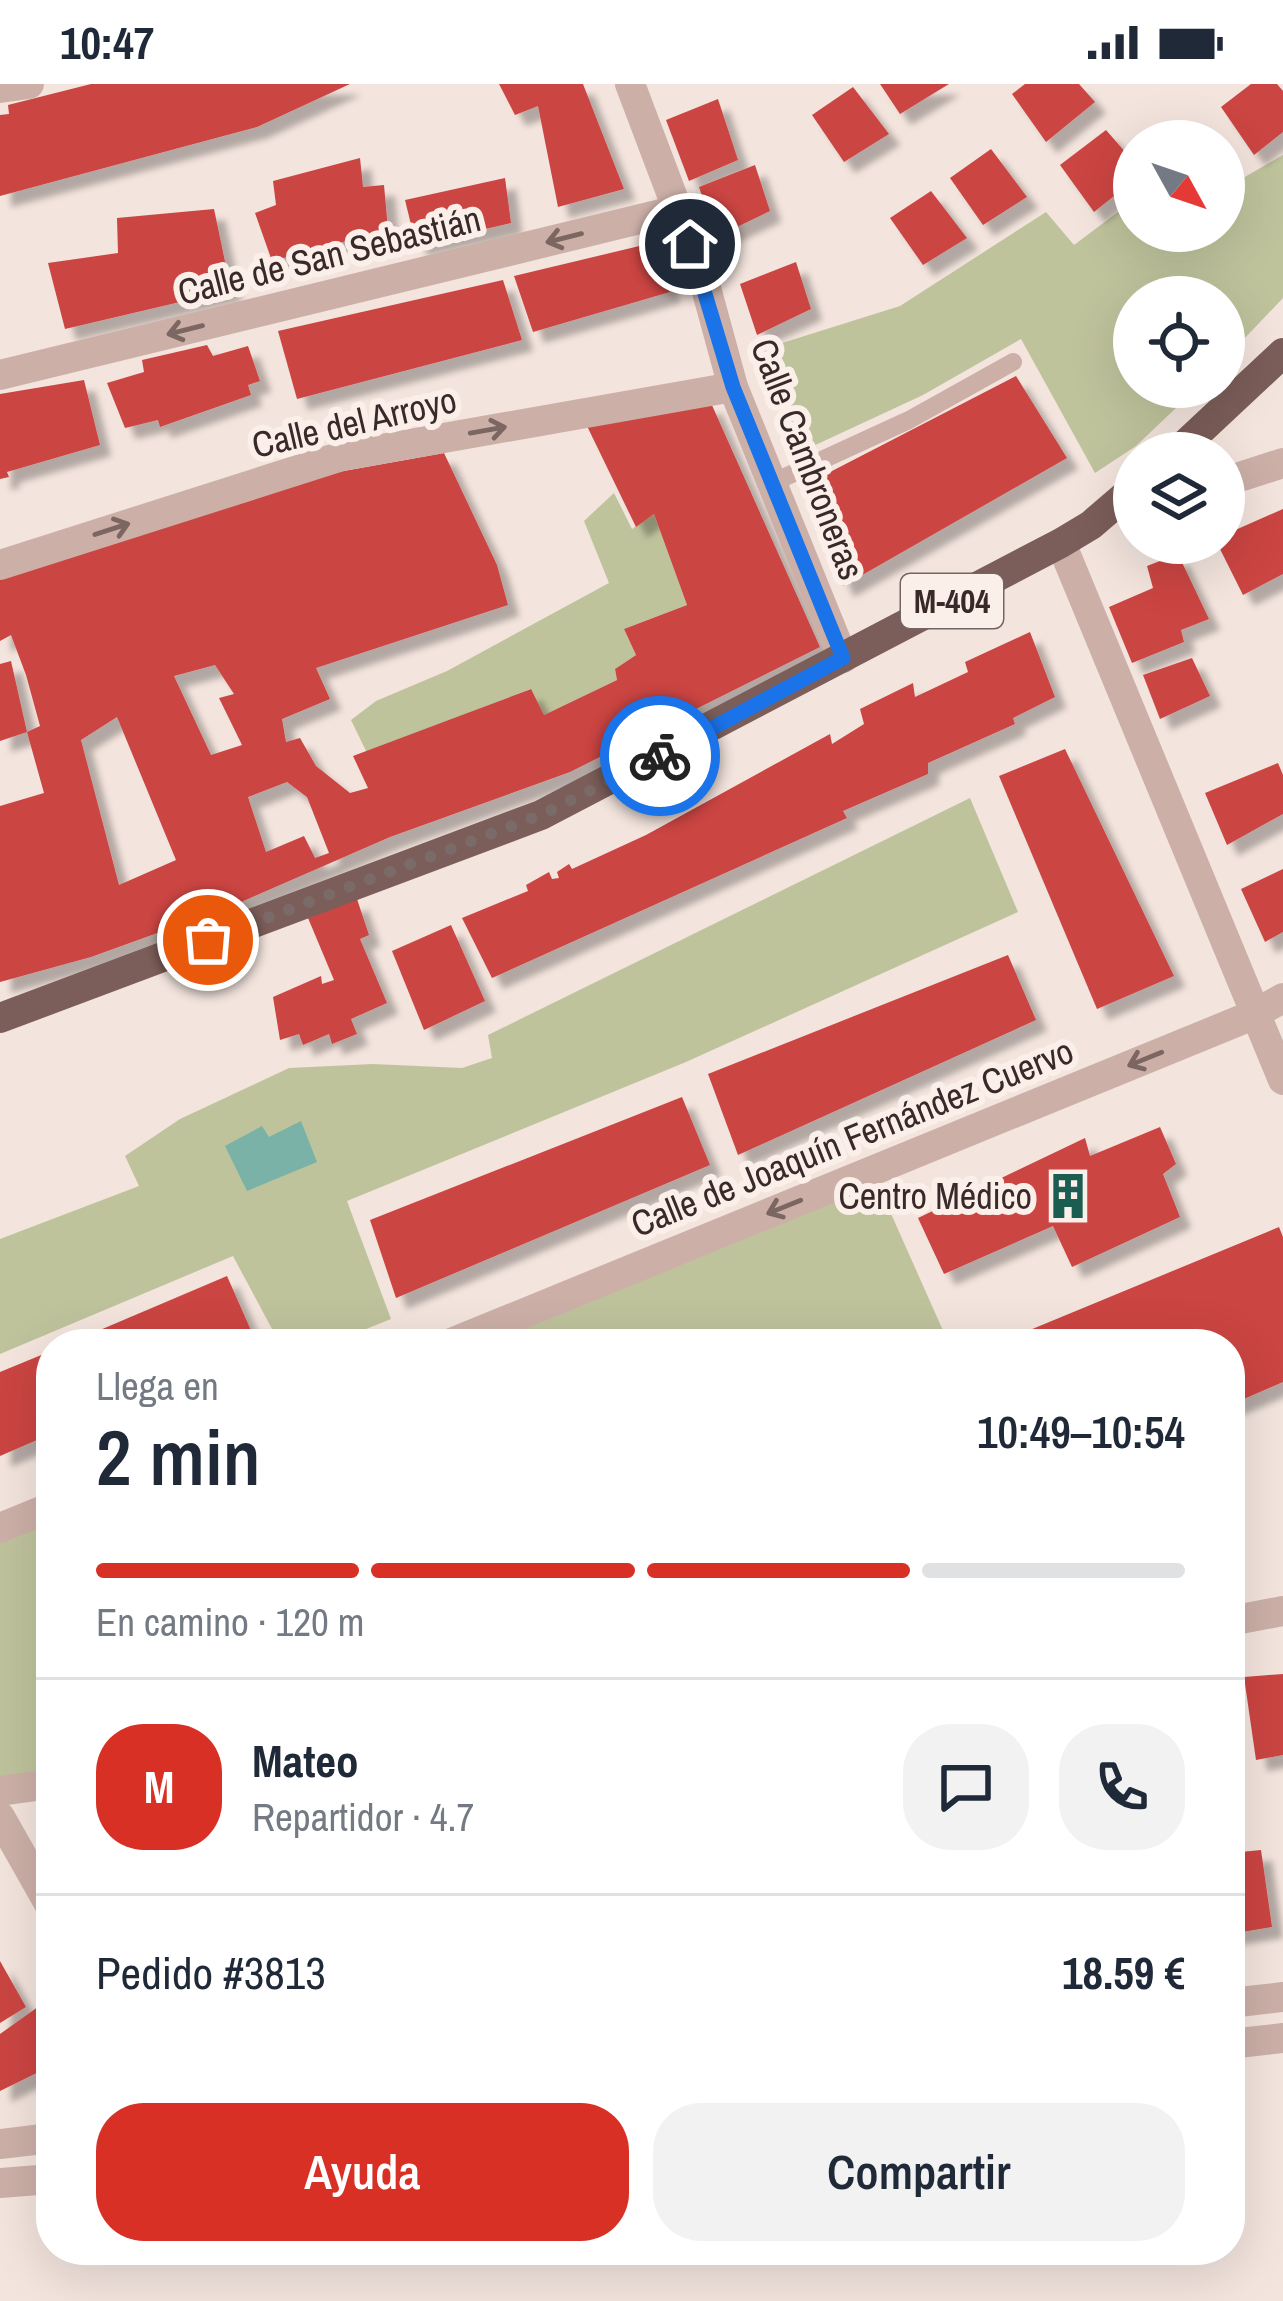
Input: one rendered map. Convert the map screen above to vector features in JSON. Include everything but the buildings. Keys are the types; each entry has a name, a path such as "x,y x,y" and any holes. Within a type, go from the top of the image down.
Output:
{"main road":[{"path":"1198,432 1283,353"},
{"name":"M-404","path":"0,1018 541,815 1061,543 1113,506"}],"street":[{"path":"0,88 29,84"},
{"name":"Calle Cambroneras","path":"630,84 703,277 733,387 843,658"},
{"name":"Calle de San Sebastián","path":"0,375 677,210"},
{"name":"Calle del Arroyo","path":"0,565 341,456 733,387"},
{"path":"1245,475 1283,463"},
{"path":"1091,524 1113,517"},
{"path":"1061,543 1283,1080"},
{"name":"Calle de Joaquín Fernández Cuervo","path":"486,1329 1253,1015 1283,998"},
{"path":"0,1528 36,1513"},
{"path":"1245,1618 1283,1611"},
{"path":"0,1791 36,1786"},
{"path":"0,1817 36,1880"},
{"path":"1245,2001 1283,1997"},
{"path":"1245,2042 1283,2038"},
{"path":"0,2144 36,2140"},
{"path":"0,2183 36,2180"}],"lane":[{"path":"772,483 910,420 1012,362"}],"green space":[{"path":"1283,155 1283,298 1245,338 1245,276 1113,276 1113,408 1176,408 1151,432 1113,432 1113,461 1095,473 1021,339 923,395 796,454 763,349 900,306 1046,212 1074,245 1113,216 1113,252 1245,252 1245,177"},
{"path":"614,493 632,529 654,514 687,605 624,629 636,655 615,669 617,680 544,715 530,689 367,753 351,720 376,701 447,671 609,583 584,521"},
{"path":"970,798 1018,912 686,1062 347,1201 391,1319 366,1329 272,1329 233,1256 59,1329 36,1329 36,1339 0,1354 0,1239 139,1186 125,1156 180,1119 289,1068 373,1064 462,1068 492,1058 488,1035"},
{"path":"872,1171 942,1329 486,1329"},
{"path":"36,1513 36,1786 0,1791 0,1528"}],"water":[{"path":"301,1121 317,1162 247,1191 225,1146 262,1126 269,1137"}],"way so far":[{"path":"208,940 541,815 660,756"}],"place":[{"name":"Centro Médico","path":"1068,1196"}],"route":[{"path":"660,756 843,658 733,387 690,244"}]}
